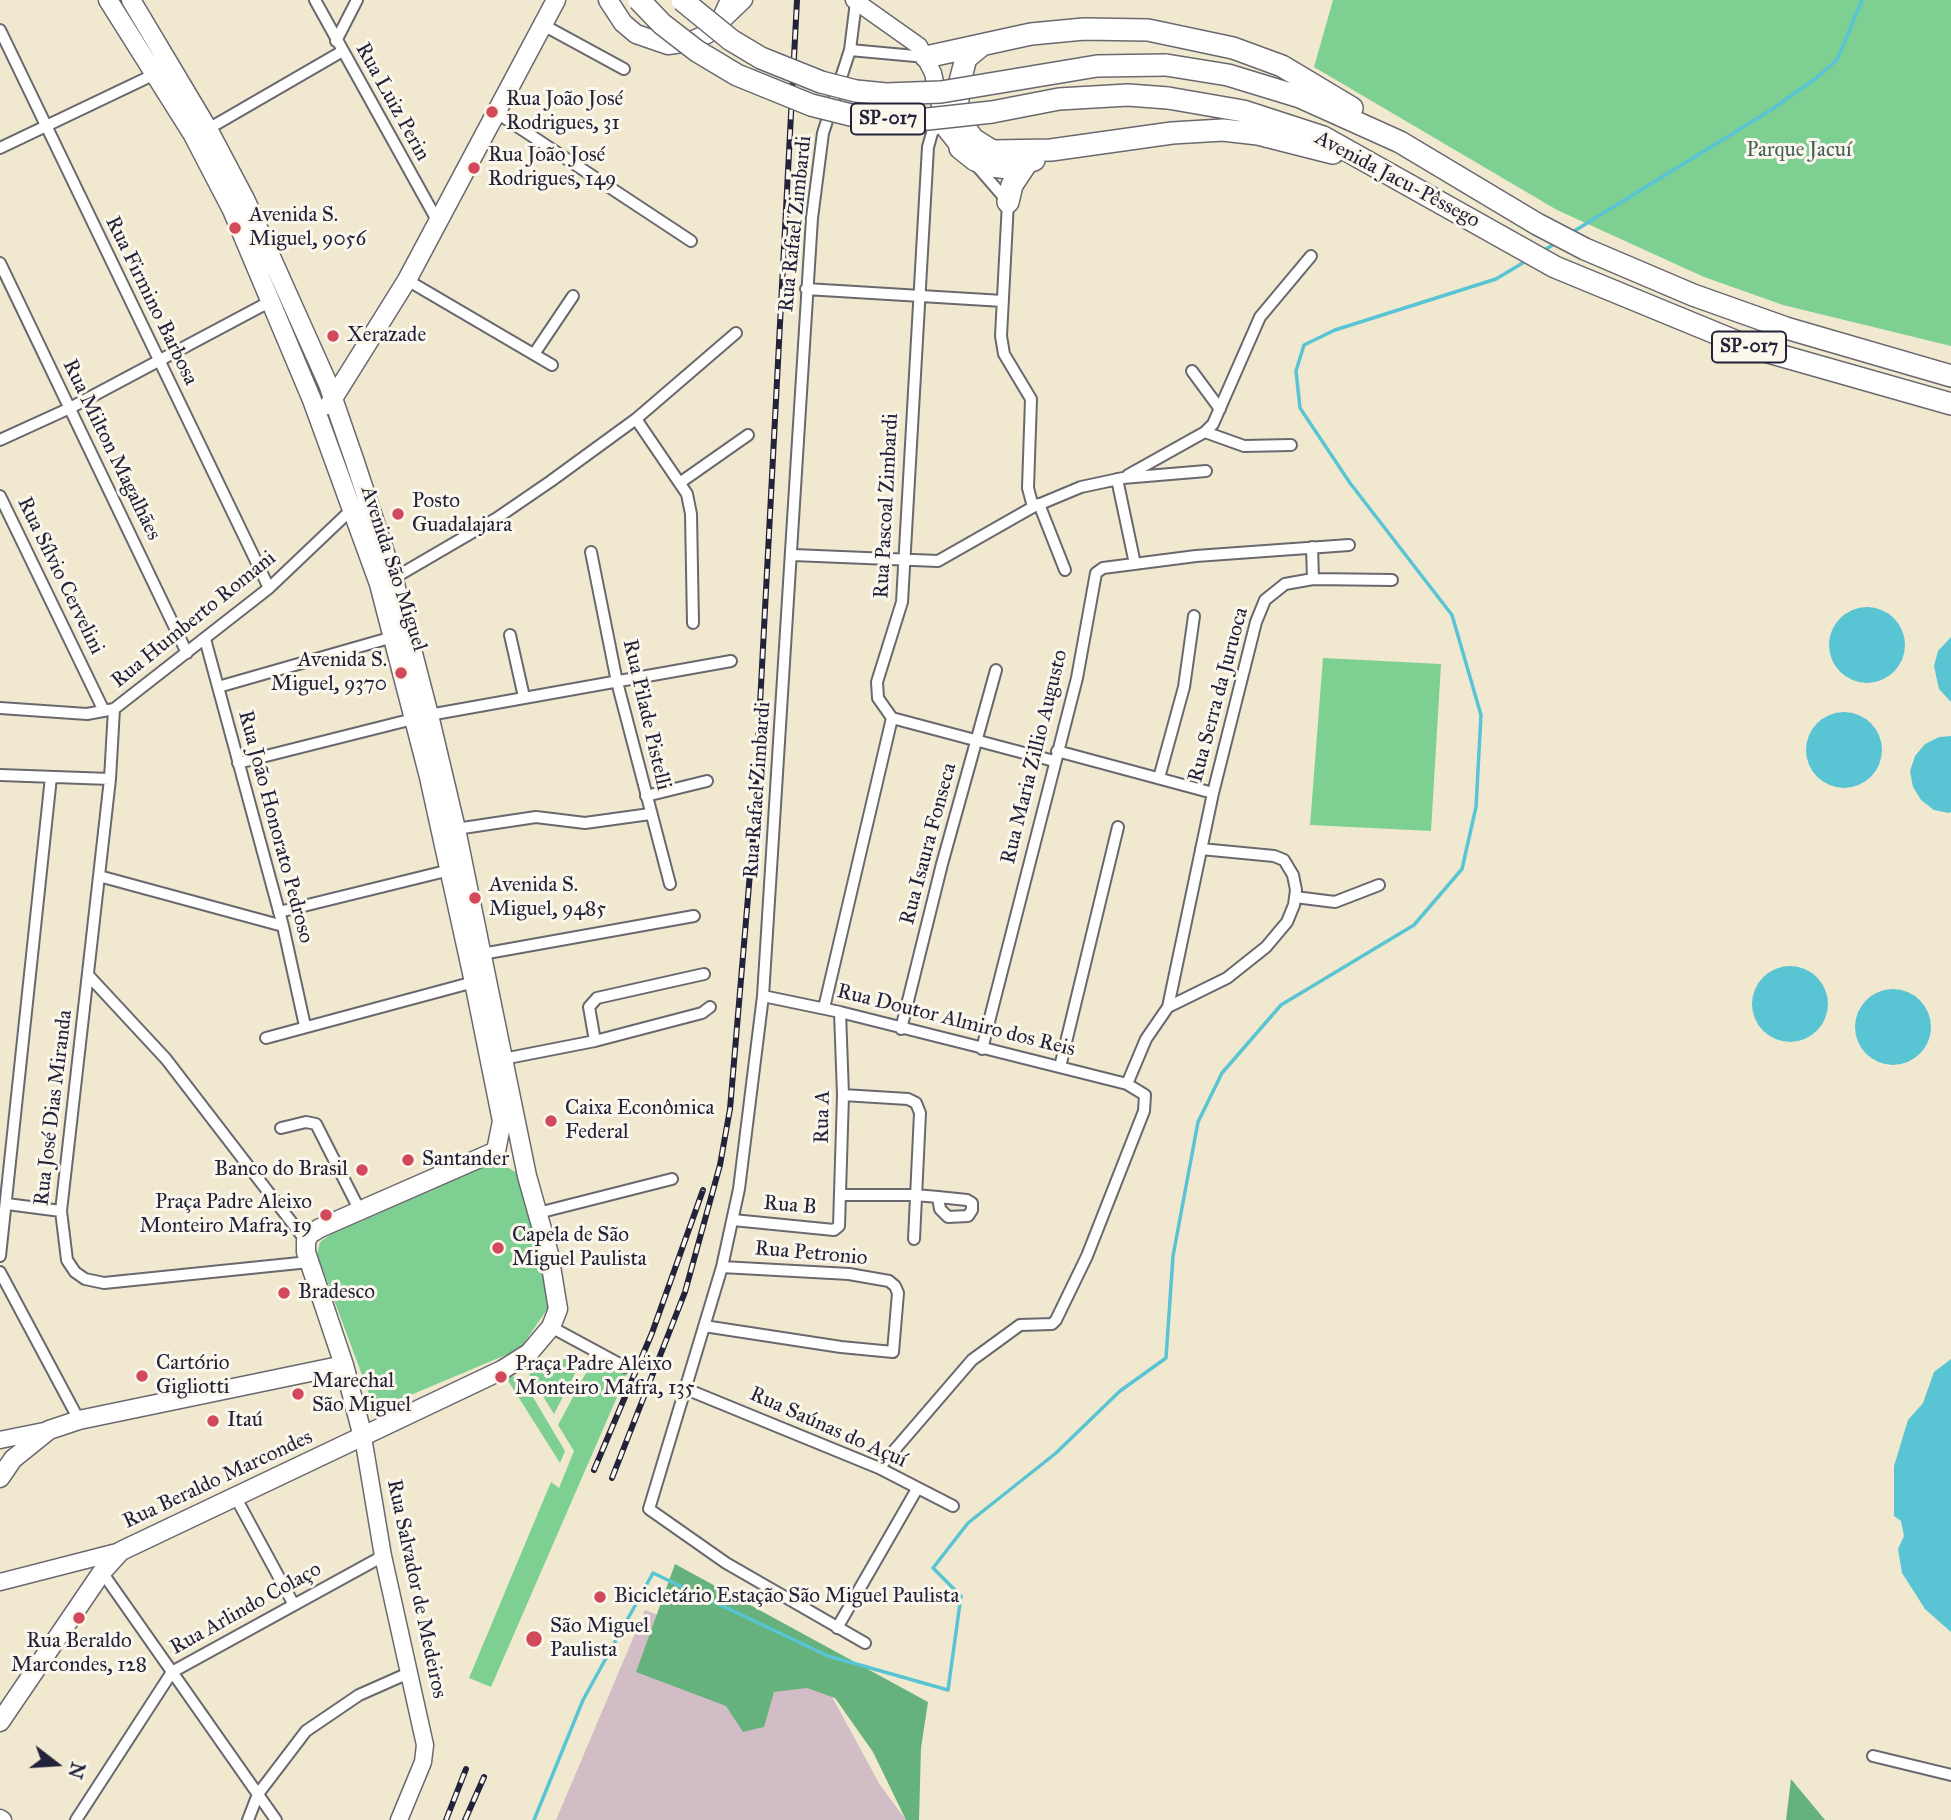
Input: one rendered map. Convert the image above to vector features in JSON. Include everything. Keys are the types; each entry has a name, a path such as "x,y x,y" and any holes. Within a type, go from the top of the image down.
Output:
{"highway":[{"name":"Avenida Jacu-Pêssego","path":"640,0 662,24 697,51 737,75 811,105 851,115 928,119 992,112 1059,99 1128,95 1219,105 1288,124 1324,137 1375,164 1555,267 1779,357 1951,404"},
{"name":"Avenida Jacu-Pêssego","path":"682,0 731,40 761,58 821,82 856,91 886,94 941,92 1097,66 1166,65 1228,75 1272,87 1331,109 1400,142 1537,224 1585,249 1693,295 1786,328 1951,376"},
{"path":"926,57 1031,34 1084,29 1148,30 1191,37 1282,66 1319,86 1400,142"},
{"path":"982,45 966,58 961,71 958,107 964,125 974,139 992,151 1007,153 1051,150 1172,133 1223,130 1258,134 1375,164"},
{"path":"960,148 975,160 992,166 1026,164 1051,150"},
{"path":"1008,202 1012,185 1026,164"}],"main road":[{"name":"Avenida São Miguel","path":"108,0 193,135 232,210 320,419 351,510 386,582 393,637 422,717 450,870 502,1121 496,1151 516,1157 527,1176"},
{"name":"Avenida São Miguel","path":"131,0 208,129 274,261 333,399 456,829 527,1176 559,1299 551,1327"},
{"path":"320,419 407,280 545,26 556,0"},
{"path":"545,26 564,0"},
{"path":"608,0 623,23 636,34 668,45 696,40 719,24 744,0"},
{"path":"640,0 653,32 668,45"},
{"path":"719,24 730,0"},
{"path":"856,1 919,47 933,73 942,119 949,135 960,148"},
{"path":"306,1241 310,1234 360,1210 496,1151"},
{"name":"Rua Salvador de Medeiros","path":"306,1241 309,1262 344,1365 363,1437 383,1556 411,1672 425,1754 399,1820"},
{"name":"Rua Beraldo Marcondes","path":"0,1721 102,1572 121,1551 502,1370 528,1353 551,1327"},
{"path":"0,1440 49,1430 79,1420 344,1365"},
{"path":"0,1478 13,1459 49,1430"},
{"path":"0,1582 121,1551"}],"street":[{"name":"Rua Luiz Perin","path":"315,0 438,222"},
{"path":"208,129 339,47 357,0"},
{"name":"Rua Rafael Zimbardi","path":"837,1628 726,1563 660,1519 649,1508 722,1267 733,1220 763,996 793,555 806,289 823,133 850,50 856,1"},
{"path":"545,26 624,69"},
{"name":"Rua Firmino Barbosa","path":"0,30 269,588"},
{"path":"850,50 926,57"},
{"path":"0,148 155,74"},
{"path":"496,113 691,241"},
{"name":"Rua Pascoal Zimbardi","path":"892,718 878,698 877,682 902,602 928,147 932,134 942,119"},
{"path":"960,148 1008,202 1002,346 1033,410 1028,488 1065,570"},
{"path":"1120,478 1205,432 1220,409 1234,370 1260,317 1311,256"},
{"name":"Rua Milton Magalhães","path":"0,263 187,653"},
{"path":"407,280 552,365"},
{"path":"806,289 1003,301"},
{"path":"534,354 573,296"},
{"path":"0,440 70,408 271,301"},
{"path":"386,582 497,518 636,419 736,333"},
{"path":"1192,371 1220,409"},
{"path":"636,419 681,482 691,514 692,623"},
{"path":"1205,432 1244,446 1291,444"},
{"path":"681,482 748,435"},
{"path":"793,555 930,562 945,558 1036,506 1081,487 1120,478 1206,471"},
{"path":"1120,478 1135,564"},
{"name":"Rua Sílvio Cervelini","path":"0,496 109,710"},
{"name":"Rua Humberto Romani","path":"0,708 87,714 109,710 269,588 351,510"},
{"name":"Rua Maria Zillio Augusto","path":"982,1049 1077,678 1096,573 1103,568 1196,556 1349,545"},
{"path":"1312,547 1313,579"},
{"name":"Rua Pilade Pistelli","path":"591,552 617,682 670,884"},
{"name":"Rua Serra da Juruoca","path":"1168,1007 1213,793 1256,622 1265,600 1285,584 1313,579 1392,580"},
{"path":"1159,778 1184,687 1194,616"},
{"path":"510,635 524,697"},
{"path":"218,687 393,637"},
{"name":"Rua João Honorato Pedroso","path":"205,639 283,926 305,1026"},
{"path":"238,763 422,717 731,661"},
{"name":"Rua Isaura Fonseca","path":"901,1029 996,670"},
{"name":"Rua José Dias Miranda","path":"109,710 110,779 61,1211 67,1260 75,1272 92,1282 309,1262"},
{"path":"824,1008 892,718 976,741 1159,778 1213,793"},
{"path":"0,775 110,779"},
{"path":"0,1256 51,777"},
{"path":"646,796 707,781"},
{"path":"456,829 536,817 585,823 650,814"},
{"path":"1060,1068 1118,827"},
{"path":"879,1468 972,1360 1020,1325 1052,1324 1056,1320 1084,1263 1144,1111 1145,1095 1133,1086 1142,1047 1168,1007 1227,978 1266,947 1287,922 1295,897 1293,875 1284,860 1274,856 1201,849"},
{"path":"279,912 450,870"},
{"path":"99,876 283,926"},
{"path":"1295,897 1335,902 1379,885"},
{"path":"482,954 694,916"},
{"path":"594,1041 589,1007 597,998 704,974"},
{"path":"88,975 166,1059 306,1241"},
{"path":"267,1038 474,982"},
{"name":"Rua Doutor Almiro dos Reis","path":"763,996 824,1008 1133,1086"},
{"path":"503,1059 594,1041 702,1013 710,1007"},
{"name":"Rua A","path":"840,1012 843,1095 840,1224"},
{"path":"843,1095 908,1098 916,1103 920,1113 914,1238"},
{"path":"281,1128 306,1122 316,1124 360,1210"},
{"path":"538,1213 672,1179"},
{"path":"841,1195 938,1197"},
{"path":"7,1204 61,1211"},
{"name":"Rua B","path":"733,1220 834,1230 840,1224"},
{"name":"Rua Petronio","path":"704,1326 841,1348 893,1352 898,1293 895,1286 889,1282 849,1274 722,1267"},
{"path":"0,1272 79,1420"},
{"path":"551,1327 625,1367"},
{"name":"Rua Saúnas do Açuí","path":"686,1389 879,1468 953,1506"},
{"path":"865,1643 837,1628 917,1489"},
{"path":"236,1498 294,1605"},
{"name":"Rua Arlindo Colaço","path":"76,1820 172,1672 383,1556"},
{"path":"102,1572 276,1820"},
{"path":"248,1820 258,1794 284,1757 317,1722 359,1695 411,1672"},
{"path":"1873,1756 1951,1775"}],"shaded area":[{"path":"645,1610 823,1680 880,1785 906,1820 556,1820"}],"green space":[{"name":"Parque Jacuí","path":"1333,0 1951,0 1951,346 1783,305 1704,277 1557,210 1314,67"},
{"path":"1323,658 1441,664 1431,831 1310,825"},
{"path":"497,1161 517,1173 523,1184 551,1288 548,1308 520,1349 375,1410 317,1254 320,1242 330,1235"},
{"path":"574,1355 581,1362 554,1414 529,1374"},
{"path":"595,1356 627,1374 491,1687 469,1678 551,1482 559,1488 574,1451 558,1425"},
{"path":"505,1376 521,1377 565,1451 560,1463"},
{"path":"675,1564 928,1702 921,1748 919,1820 906,1820 873,1752 835,1698 807,1688 774,1692 764,1727 743,1732 726,1706 636,1672"},
{"path":"1791,1779 1825,1820 1786,1820"}],"water":[{"path":"1860,607 1874,607 1888,613 1899,624 1905,645 1902,660 1894,672 1874,683 1860,683 1846,677 1835,666 1829,652 1829,638 1835,624 1846,613"},
{"path":"1951,637 1951,702 1939,689 1934,666 1938,651"},
{"path":"1837,712 1851,712 1865,718 1876,729 1882,750 1879,765 1871,777 1851,788 1837,788 1823,782 1812,771 1806,757 1806,743 1812,729 1823,718"},
{"path":"1951,736 1949,813 1934,810 1921,800 1913,787 1910,771 1915,756 1925,744 1939,737"},
{"path":"1783,966 1797,966 1811,972 1822,983 1828,1004 1825,1019 1817,1031 1797,1042 1783,1042 1769,1036 1758,1025 1752,1011 1752,997 1758,983 1769,972"},
{"path":"1886,989 1900,989 1914,995 1925,1006 1931,1027 1928,1042 1920,1054 1900,1065 1886,1065 1872,1059 1861,1048 1855,1034 1855,1020 1861,1006 1872,995"},
{"path":"1951,1359 1951,1632 1925,1609 1902,1573 1898,1549 1904,1536 1901,1521 1894,1516 1894,1466 1908,1420 1923,1403 1934,1372"}],"waterway":[{"path":"1571,233 1771,110 1815,79 1837,60 1862,0"},
{"path":"1541,252 1556,243"},
{"path":"534,1820 583,1700 653,1573 828,1656 948,1690 961,1596 933,1568 968,1523 1056,1453 1120,1391 1166,1358 1173,1256 1198,1122 1222,1073 1281,1005 1414,925 1462,869 1476,807 1481,715 1452,615 1350,483 1300,408 1296,371 1304,345 1335,330 1496,279 1526,261"}],"railway":[{"path":"612,1478 685,1292 720,1165 730,1109 753,838 797,0"},
{"path":"594,1470 652,1333 703,1190"},
{"path":"446,1820 466,1769"},
{"path":"465,1820 484,1777"}],"place":[{"name":"Rua João José Rodrigues, 31","path":"492,112"},
{"name":"Rua João José Rodrigues, 149","path":"474,168"},
{"name":"Avenida S. Miguel, 9056","path":"235,228"},
{"name":"Xerazade","path":"333,336"},
{"name":"Posto Guadalajara","path":"398,514"},
{"name":"Avenida S. Miguel, 9370","path":"401,673"},
{"name":"Avenida S. Miguel, 9485","path":"475,898"},
{"name":"Caixa Econômica Federal","path":"551,1121"},
{"name":"Santander","path":"408,1160"},
{"name":"Banco do Brasil","path":"362,1170"},
{"name":"Praça Padre Aleixo Monteiro Mafra, 19","path":"326,1215"},
{"name":"Capela de São Miguel Paulista","path":"498,1248"},
{"name":"Bradesco","path":"284,1293"},
{"name":"Cartório Gigliotti","path":"142,1376"},
{"name":"Praça Padre Aleixo Monteiro Mafra, 135","path":"501,1377"},
{"name":"Marechal São Miguel","path":"298,1394"},
{"name":"Itaú","path":"213,1421"},
{"name":"Bicicletário Estação São Miguel Paulista","path":"600,1597"},
{"name":"Rua Beraldo Marcondes, 128","path":"79,1618"},
{"name":"São Miguel Paulista","path":"534,1639"}]}
